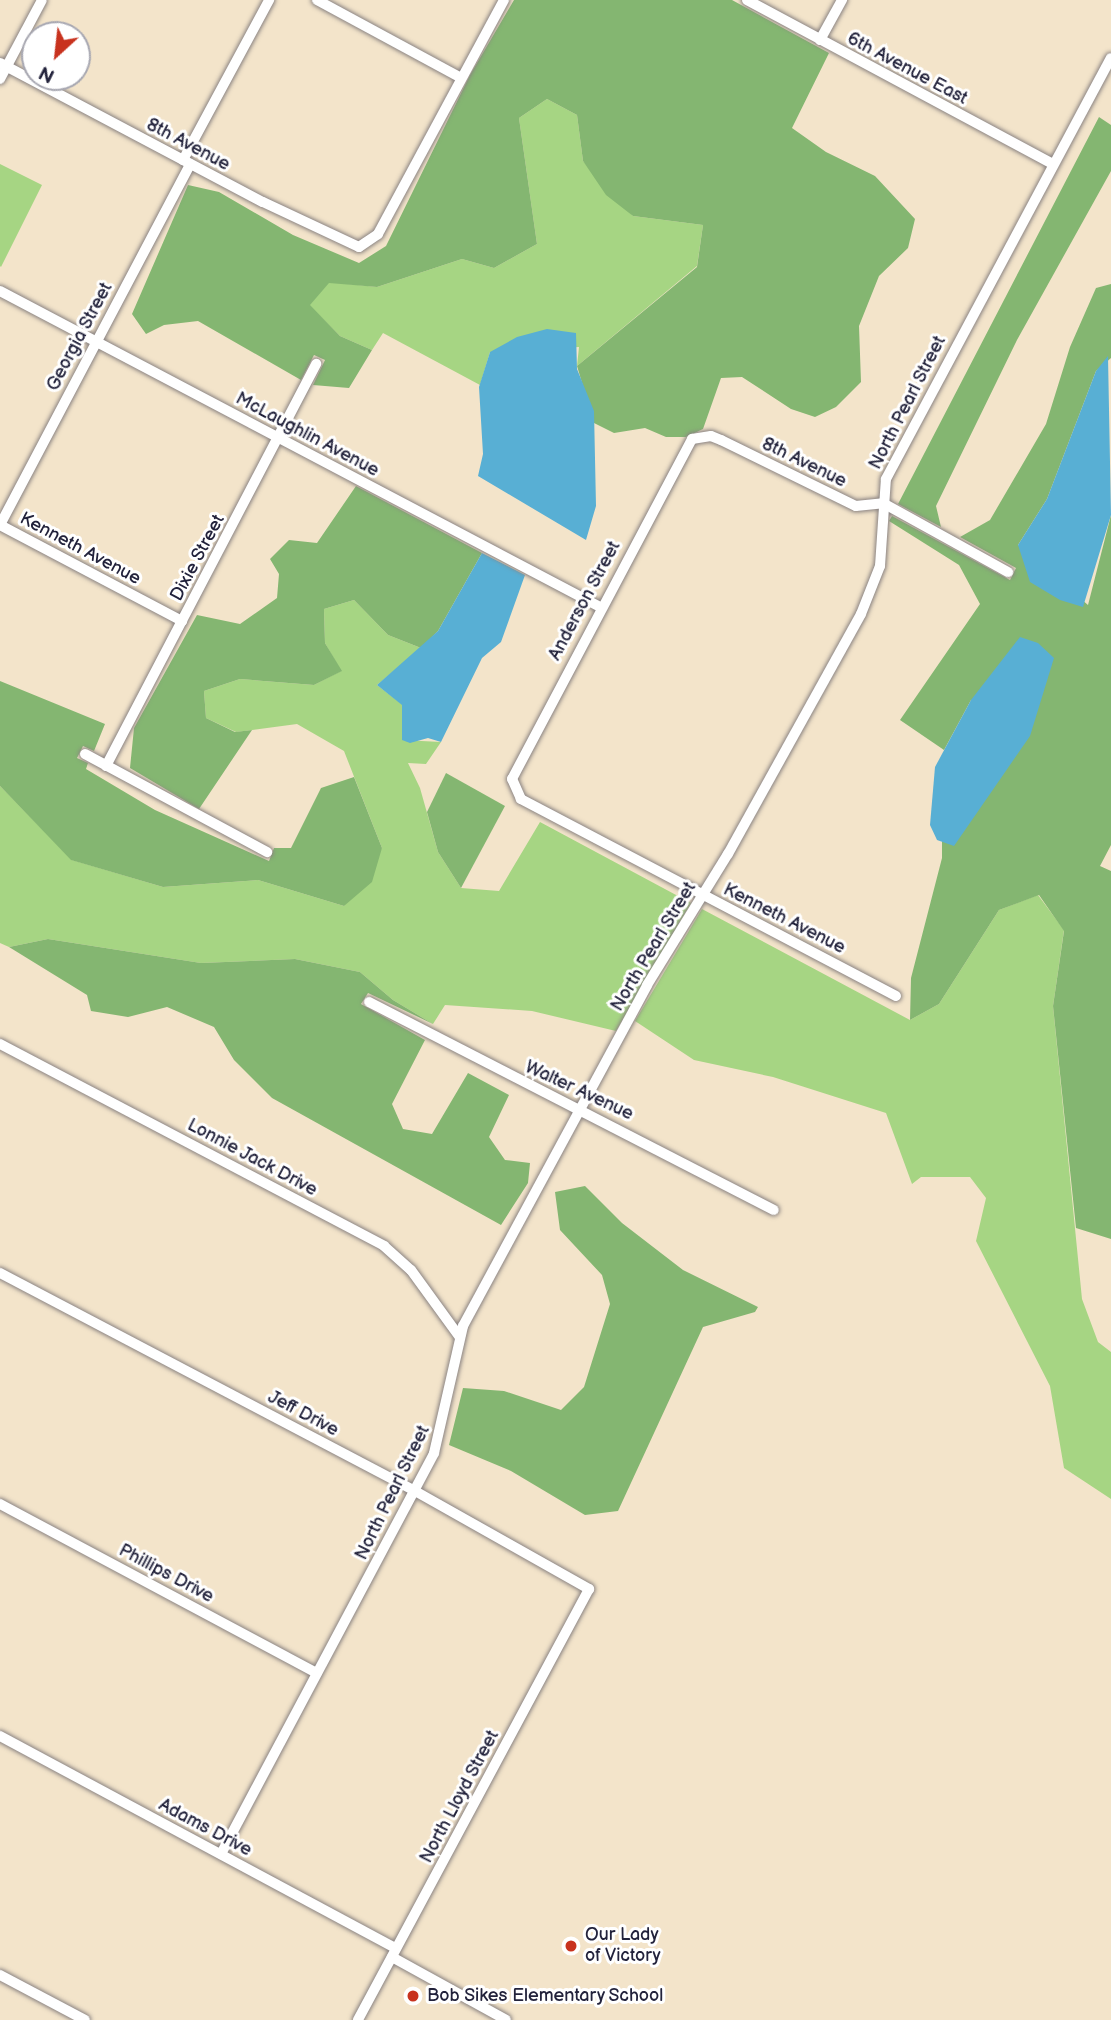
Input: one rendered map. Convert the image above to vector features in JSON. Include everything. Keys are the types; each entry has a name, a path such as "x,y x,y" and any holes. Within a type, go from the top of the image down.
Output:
{"street":[{"path":"0,79 3,65 42,0"},
{"name":"Georgia Street","path":"0,525 269,0"},
{"path":"317,0 461,78 503,0"},
{"name":"6th Avenue East","path":"747,0 1053,164"},
{"path":"820,40 842,0"},
{"name":"North Pearl Street","path":"221,1854 415,1491 440,1439 459,1336 647,985 703,895 871,594 880,566 886,479 1111,58"},
{"name":"8th Avenue","path":"3,65 353,247 363,245 378,234 461,78"},
{"name":"McLaughlin Avenue","path":"0,291 600,607"},
{"name":"Dixie Street","path":"106,766 316,363"},
{"name":"8th Avenue","path":"698,437 721,440 856,506 883,503 1008,572"},
{"name":"Anderson Street","path":"513,787 517,765 685,446 698,437"},
{"name":"Kenneth Avenue","path":"0,525 182,621"},
{"path":"85,754 267,852"},
{"name":"Kenneth Avenue","path":"513,787 521,799 896,996"},
{"name":"Walter Avenue","path":"369,1002 774,1210"},
{"name":"Lonnie Jack Drive","path":"0,1044 384,1246 411,1270 459,1336"},
{"name":"Jeff Drive","path":"0,1273 415,1491 589,1588"},
{"name":"Phillips Drive","path":"0,1504 317,1673"},
{"name":"North Lloyd Street","path":"358,2020 589,1588"},
{"name":"Adams Drive","path":"0,1736 221,1854 394,1952 506,2020"},
{"path":"0,1975 85,2020"}],"green space":[{"path":"514,0 732,0 829,53 792,128 826,152 875,176 915,219 908,248 879,276 859,326 861,382 836,407 815,417 791,409 742,377 721,378 703,429 686,437 666,437 645,428 614,433 594,423 577,366 697,267 703,225 633,216 606,195 583,161 577,115 547,99 519,118 537,244 494,268 462,259 377,287 329,283 310,305 340,336 372,350 349,388 313,385 325,360 314,355 301,380 198,321 164,325 146,334 132,314 188,185 219,192 293,235 359,263 386,246 470,75"},
{"path":"547,99 577,115 583,161 633,216 703,225 697,266 577,366 579,347 490,352 480,385 383,333 372,350 340,336 309,305 329,282 377,287 462,259 494,268 537,244 519,118"},
{"path":"1099,117 1111,125 1111,171 1017,340 936,506 941,527 898,504"},
{"path":"0,164 42,185 1,267 0,266"},
{"path":"1111,284 1111,358 1096,371 1047,499 1018,545 1088,605 1111,515 1111,845 1100,866 1111,871 1111,1239 1076,1228 1053,1006 1064,931 1039,895 999,910 939,1004 910,1020 911,978 942,858 942,841 954,845 971,700 944,750 900,720 980,604 959,565 889,521 892,516 1010,580 1016,568 960,537 990,520 1046,424 1070,347 1096,288"},
{"path":"356,486 482,553 438,631 421,648 388,635 354,600 324,609 325,643 342,671 314,685 240,679 204,691 206,718 235,732 252,730 199,809 130,768 134,728 197,615 240,624 277,598 279,574 270,559 289,540 317,543"},
{"path":"354,600 388,635 421,648 377,685 403,705 402,740 441,742 426,764 408,763 420,788 438,852 461,888 499,891 540,822 691,903 616,1031 532,1011 445,1005 433,1024 393,1000 360,972 295,959 201,963 48,939 9,947 0,943 0,786 72,860 163,887 258,880 344,906 382,848 344,751 297,724 236,732 206,718 204,691 240,679 314,685 341,671 325,643 324,609"},
{"path":"0,681 105,724 94,751 83,746 77,758 88,763 86,769 155,810 269,861 274,848 291,848 321,788 354,777 382,848 372,882 344,906 258,880 163,887 71,860 0,786"},
{"path":"446,773 505,806 461,888 438,852 427,812"},
{"path":"1038,895 1064,930 1053,1006 1082,1299 1098,1342 1111,1352 1111,1499 1064,1468 1050,1386 976,1241 986,1198 970,1177 921,1177 912,1184 886,1113 773,1077 694,1060 635,1021 702,909 910,1020 939,1004 999,910"},
{"path":"48,939 201,963 295,959 360,972 393,1000 433,1024 368,993 361,1004 425,1040 392,1104 403,1129 432,1134 468,1073 509,1095 489,1137 505,1160 530,1163 528,1183 501,1225 272,1098 234,1060 214,1027 167,1007 128,1017 91,1011 87,995 9,947"},
{"path":"585,1186 622,1223 683,1270 758,1307 755,1312 703,1327 618,1511 585,1515 511,1471 449,1445 463,1388 504,1391 561,1410 584,1387 610,1304 602,1275 560,1230 555,1192"}],"water":[{"path":"547,329 576,333 577,369 594,411 596,506 586,540 478,476 483,454 479,387 490,352 517,337"},
{"path":"1108,356 1111,515 1083,607 1060,600 1030,582 1018,545 1047,499 1096,371"},
{"path":"482,553 525,575 501,642 482,658 441,742 428,738 410,743 402,740 402,705 377,685 438,631"},
{"path":"1020,637 1038,643 1054,658 1030,736 954,846 937,840 930,825 935,767 971,700"}],"place":[{"name":"Our Lady of Victory","path":"571,1946"},
{"name":"Bob Sikes Elementary School","path":"413,1996"}]}
